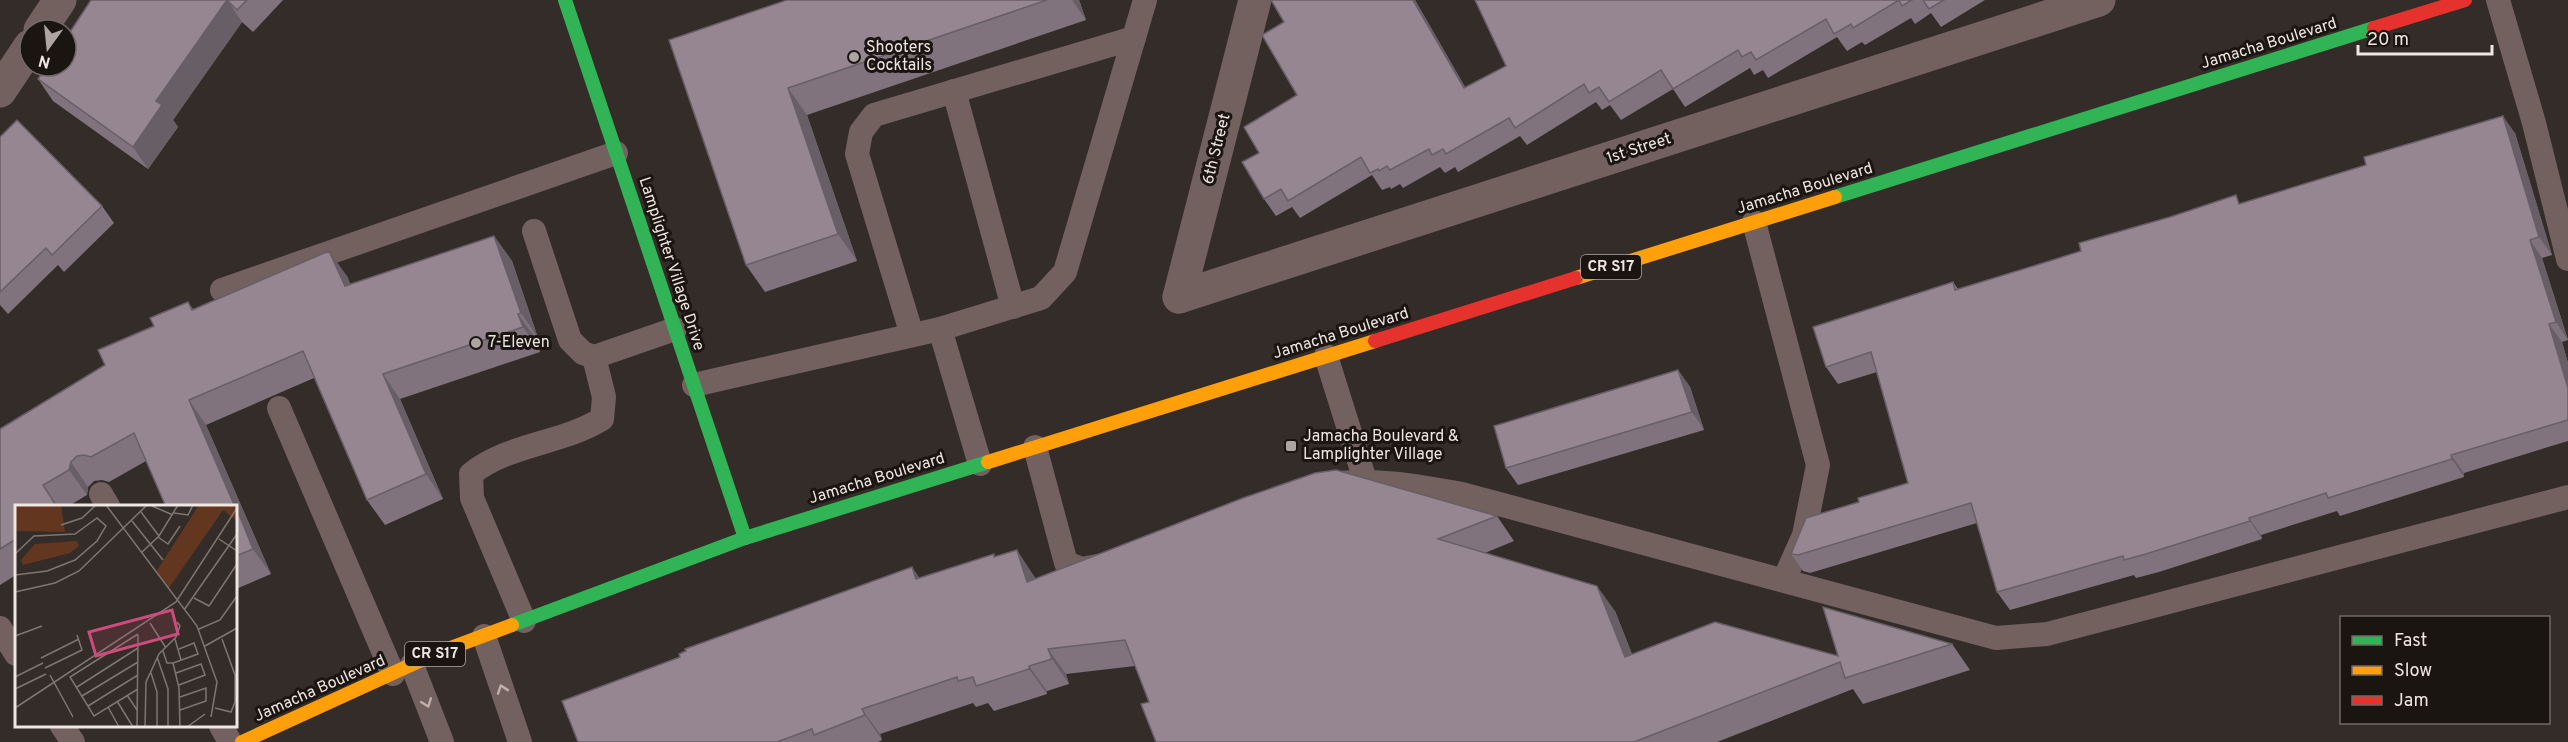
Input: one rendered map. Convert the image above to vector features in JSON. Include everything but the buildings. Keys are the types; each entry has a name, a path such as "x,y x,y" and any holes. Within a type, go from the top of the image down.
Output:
{"main road":[{"name":"Lamplighter Village Drive","path":"565,0 745,538"},
{"name":"Jamacha Boulevard","path":"242,742 403,669 483,636 745,538 1754,222 2399,10 2465,0"}],"street":[{"path":"48,18 60,0"},
{"name":"6th Street","path":"1179,297 1255,0"},
{"name":"1st Street","path":"1179,297 2099,0"},
{"path":"0,91 18,64"}],"lane":[{"path":"694,385 940,329 1041,298 1065,272 1145,0"},
{"path":"2498,0 2534,123 2568,259"},
{"path":"912,335 857,154 861,132 874,115 1134,38"},
{"path":"954,91 1013,307"},
{"path":"222,290 616,153"},
{"path":"1754,222 1818,465 1804,535 1784,580"},
{"path":"534,231 570,340 583,353 594,357 675,329"},
{"path":"940,329 980,464"},
{"path":"1326,356 1365,480"},
{"path":"524,621 472,498 471,474 488,460 582,431 602,419 604,397 594,357"},
{"path":"279,408 403,669 442,742"},
{"path":"1035,447 1066,563 1082,568 1098,567 1127,555"},
{"path":"1319,488 1330,484 1365,480 1462,494 1996,638 2047,634 2568,497"},
{"path":"0,628 15,652"},
{"path":"483,636 520,742"},
{"path":"63,727 73,742"},
{"path":"222,727 230,742"}],"traffic: fast":[{"path":"565,0 745,538"},
{"path":"1835,197 2374,28"},
{"path":"512,625 745,538 988,462"}],"traffic: slow":[{"path":"1576,278 1835,197"},
{"path":"988,462 1375,341"},
{"path":"242,742 437,653 512,625"}],"traffic: jam":[{"path":"2374,28 2465,0"},
{"path":"1375,341 1576,278"}],"place":[{"name":"Shooters Cocktails","path":"854,57"},
{"name":"7-Eleven","path":"476,343"},
{"name":"Jamacha Boulevard & Lamplighter Village","path":"1291,446"}]}
